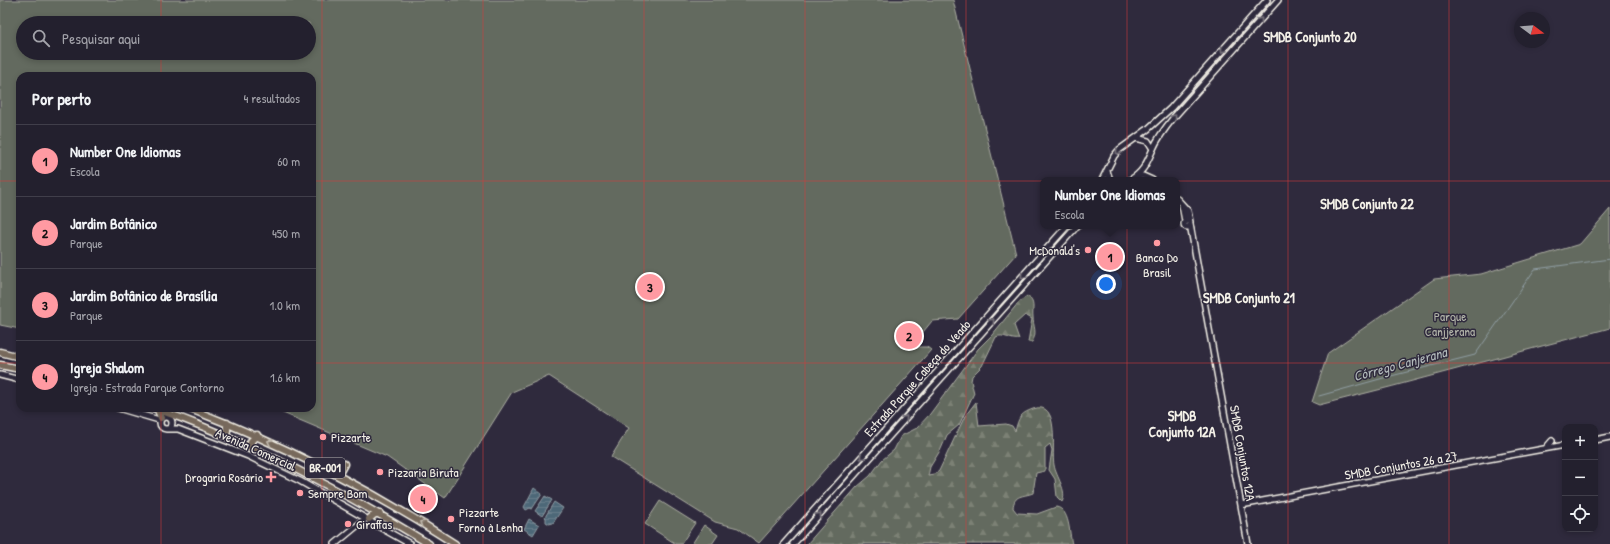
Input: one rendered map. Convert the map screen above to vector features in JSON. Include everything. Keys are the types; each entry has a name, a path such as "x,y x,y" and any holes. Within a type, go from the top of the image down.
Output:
{"highway":[{"path":"0,352 16,356"},
{"path":"0,365 16,368"},
{"path":"157,412 160,421"},
{"name":"BR-001","path":"164,412 251,447 370,508 429,544"},
{"name":"BR-001","path":"198,412 257,435 338,475 455,544"},
{"path":"171,425 180,418"},
{"path":"221,434 227,431 227,423"},
{"path":"251,447 251,441 257,435"},
{"path":"338,475 344,464"},
{"path":"300,481 304,474"},
{"path":"366,520 370,508"},
{"path":"366,520 375,514 380,514"}],"main road":[{"path":"1104,177 1114,156 1125,144 1136,138 1171,108 1267,0"},
{"path":"1134,177 1146,165 1153,149 1174,117 1278,0"},
{"path":"1136,138 1148,141 1153,149"},
{"path":"1146,165 1146,172 1149,177"},
{"path":"1107,171 1109,177"},
{"name":"SMDB Conjuntos 12A","path":"1180,203 1184,209 1193,237 1248,544"},
{"name":"Estrada Parque Cabeça do Veado","path":"785,543 1065,229"},
{"name":"Estrada Parque Cabeça do Veado","path":"794,543 1074,229"},
{"path":"0,375 16,379"},
{"name":"Avenida Comercial","path":"130,412 160,421 168,418 171,425 178,429 248,456 300,481 410,544"},
{"name":"Avenida Comercial","path":"160,421 162,427 171,425"},
{"path":"1598,439 1610,437"},
{"path":"1546,448 1552,441"},
{"name":"SMDB Conjuntos 26 a 27","path":"1241,505 1562,445"},
{"path":"335,544 366,520"},
{"path":"790,537 794,543"}],"green space":[{"path":"0,0 953,0 1016,254 958,319 932,321 923,332 907,333 907,347 927,347 931,350 759,543 738,528 715,522 611,457 629,428 549,376 512,392 445,498 387,457 280,412 316,412 316,72 16,72 16,328 0,325"},
{"name":"Parque Canjjerana","path":"1610,209 1610,328 1319,405 1312,402 1328,353 1434,279 1481,274 1580,244"},
{"path":"1027,296 1032,301 1033,306 1035,332 1032,342 1028,342 1032,319 1025,315 1014,325 1019,339 1001,336 996,337 982,366 972,376 971,381 974,393 959,425 947,435 941,449 930,467 928,476 934,475 939,471 965,416 976,402 979,426 1006,424 1012,426 1015,431 1022,415 1033,409 1042,408 1048,412 1053,428 1053,458 1055,470 1064,493 1062,502 1057,497 1055,479 1049,470 1052,450 1050,444 1045,448 1045,471 1036,473 1033,493 1017,498 1013,508 1017,513 1037,514 1056,507 1061,509 1064,512 1068,522 1072,544 807,544 857,487 870,476 882,460 894,450 901,436 917,428 930,414 978,349 992,335 1019,302"},
{"path":"660,501 695,523 681,544 676,544 645,524"},
{"path":"704,525 718,535 712,544 692,544"}],"water":[{"path":"534,488 542,494 532,509 530,508 526,510 524,507"},
{"path":"545,496 552,500 542,516 535,511"},
{"path":"554,502 563,508 553,523 549,524 546,522 545,517"},
{"path":"529,519 539,525 533,535 524,529"}],"waterway":[{"name":"Córrego Canjerana","path":"1319,396 1475,355 1535,269 1610,259"}],"place":[{"name":"Banco Do Brasil","path":"1157,243"},
{"name":"McDonald's","path":"1088,250"},
{"name":"Number One Idiomas","path":"1110,257"},
{"name":"Jardim Botânico de Brasília","path":"650,287"},
{"name":"Jardim Botânico","path":"909,336"},
{"name":"Pizzarte","path":"323,437"},
{"name":"Pizzaria Biruta","path":"380,472"},
{"name":"Drogaria Rosário","path":"271,477"},
{"name":"Sempre Bom","path":"300,493"},
{"name":"Igreja Shalom","path":"423,499"},
{"name":"Pizzarte Forno à Lenha","path":"451,519"},
{"name":"Giraffas","path":"348,524"}],"district":[{"name":"SMDB Conjunto 20","path":"1310,37"},
{"name":"SMDB Conjunto 22","path":"1367,204"},
{"name":"SMDB Conjunto 21","path":"1249,298"},
{"name":"SMDB Conjunto 12A","path":"1182,424"}]}
